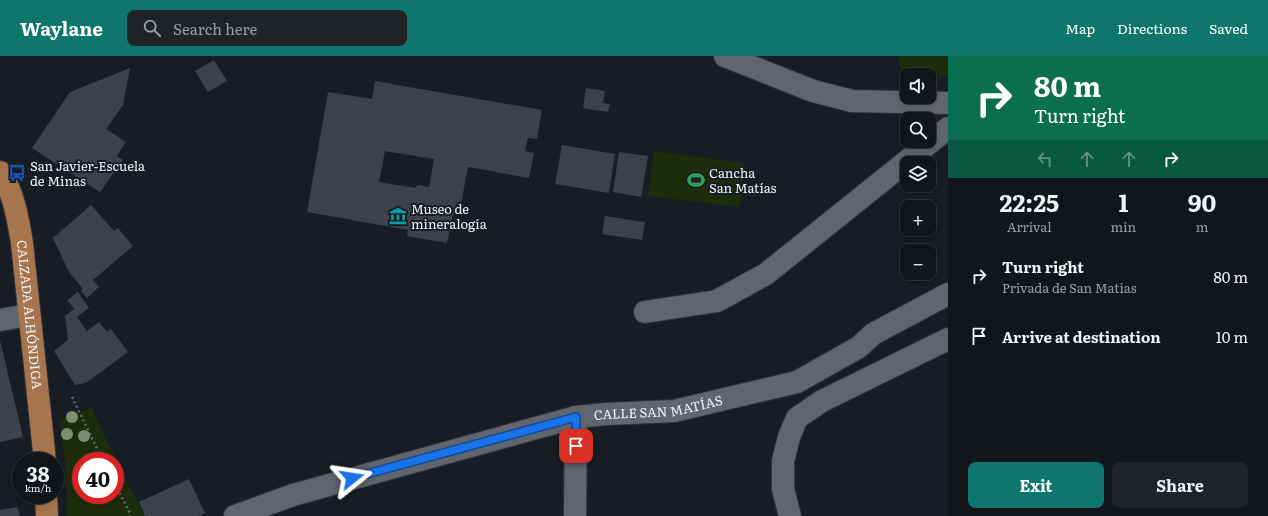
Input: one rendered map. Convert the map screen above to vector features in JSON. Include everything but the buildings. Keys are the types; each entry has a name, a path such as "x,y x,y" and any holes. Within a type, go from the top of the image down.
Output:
{"main road":[{"name":"CALZADA ALHÓNDIGA","path":"0,172 6,181 16,208 22,243 44,452"},
{"path":"46,504 47,516"}],"street":[{"path":"725,56 813,91 852,101 948,103"},
{"path":"645,312 717,301 766,274 948,128"},
{"name":"CALLE SAN MATÍAS","path":"235,516 293,495 576,417 674,411 796,382 859,348 873,334 948,294"},
{"path":"0,320 29,315"},
{"path":"790,516 783,489 784,461 789,437 797,418 822,400 948,339"},
{"path":"575,516 576,417"}],"path":[{"path":"72,397 100,452"},
{"path":"124,502 130,516"}],"green space":[{"path":"898,56 948,56 948,77 936,76 936,68 900,68"},
{"name":"Cancha San Matías","path":"654,151 744,163 740,207 648,196"},
{"path":"91,408 113,452 72,452 72,504 124,504 124,475 144,516 67,516 64,452 60,419"}],"place":[{"name":"San Javier-Escuela de Minas","path":"17,173"},
{"name":"Cancha San Matías","path":"696,180"},
{"name":"Museo de mineralogía","path":"398,216"}],"route":[{"path":"352,478 576,417 576,446"}]}
